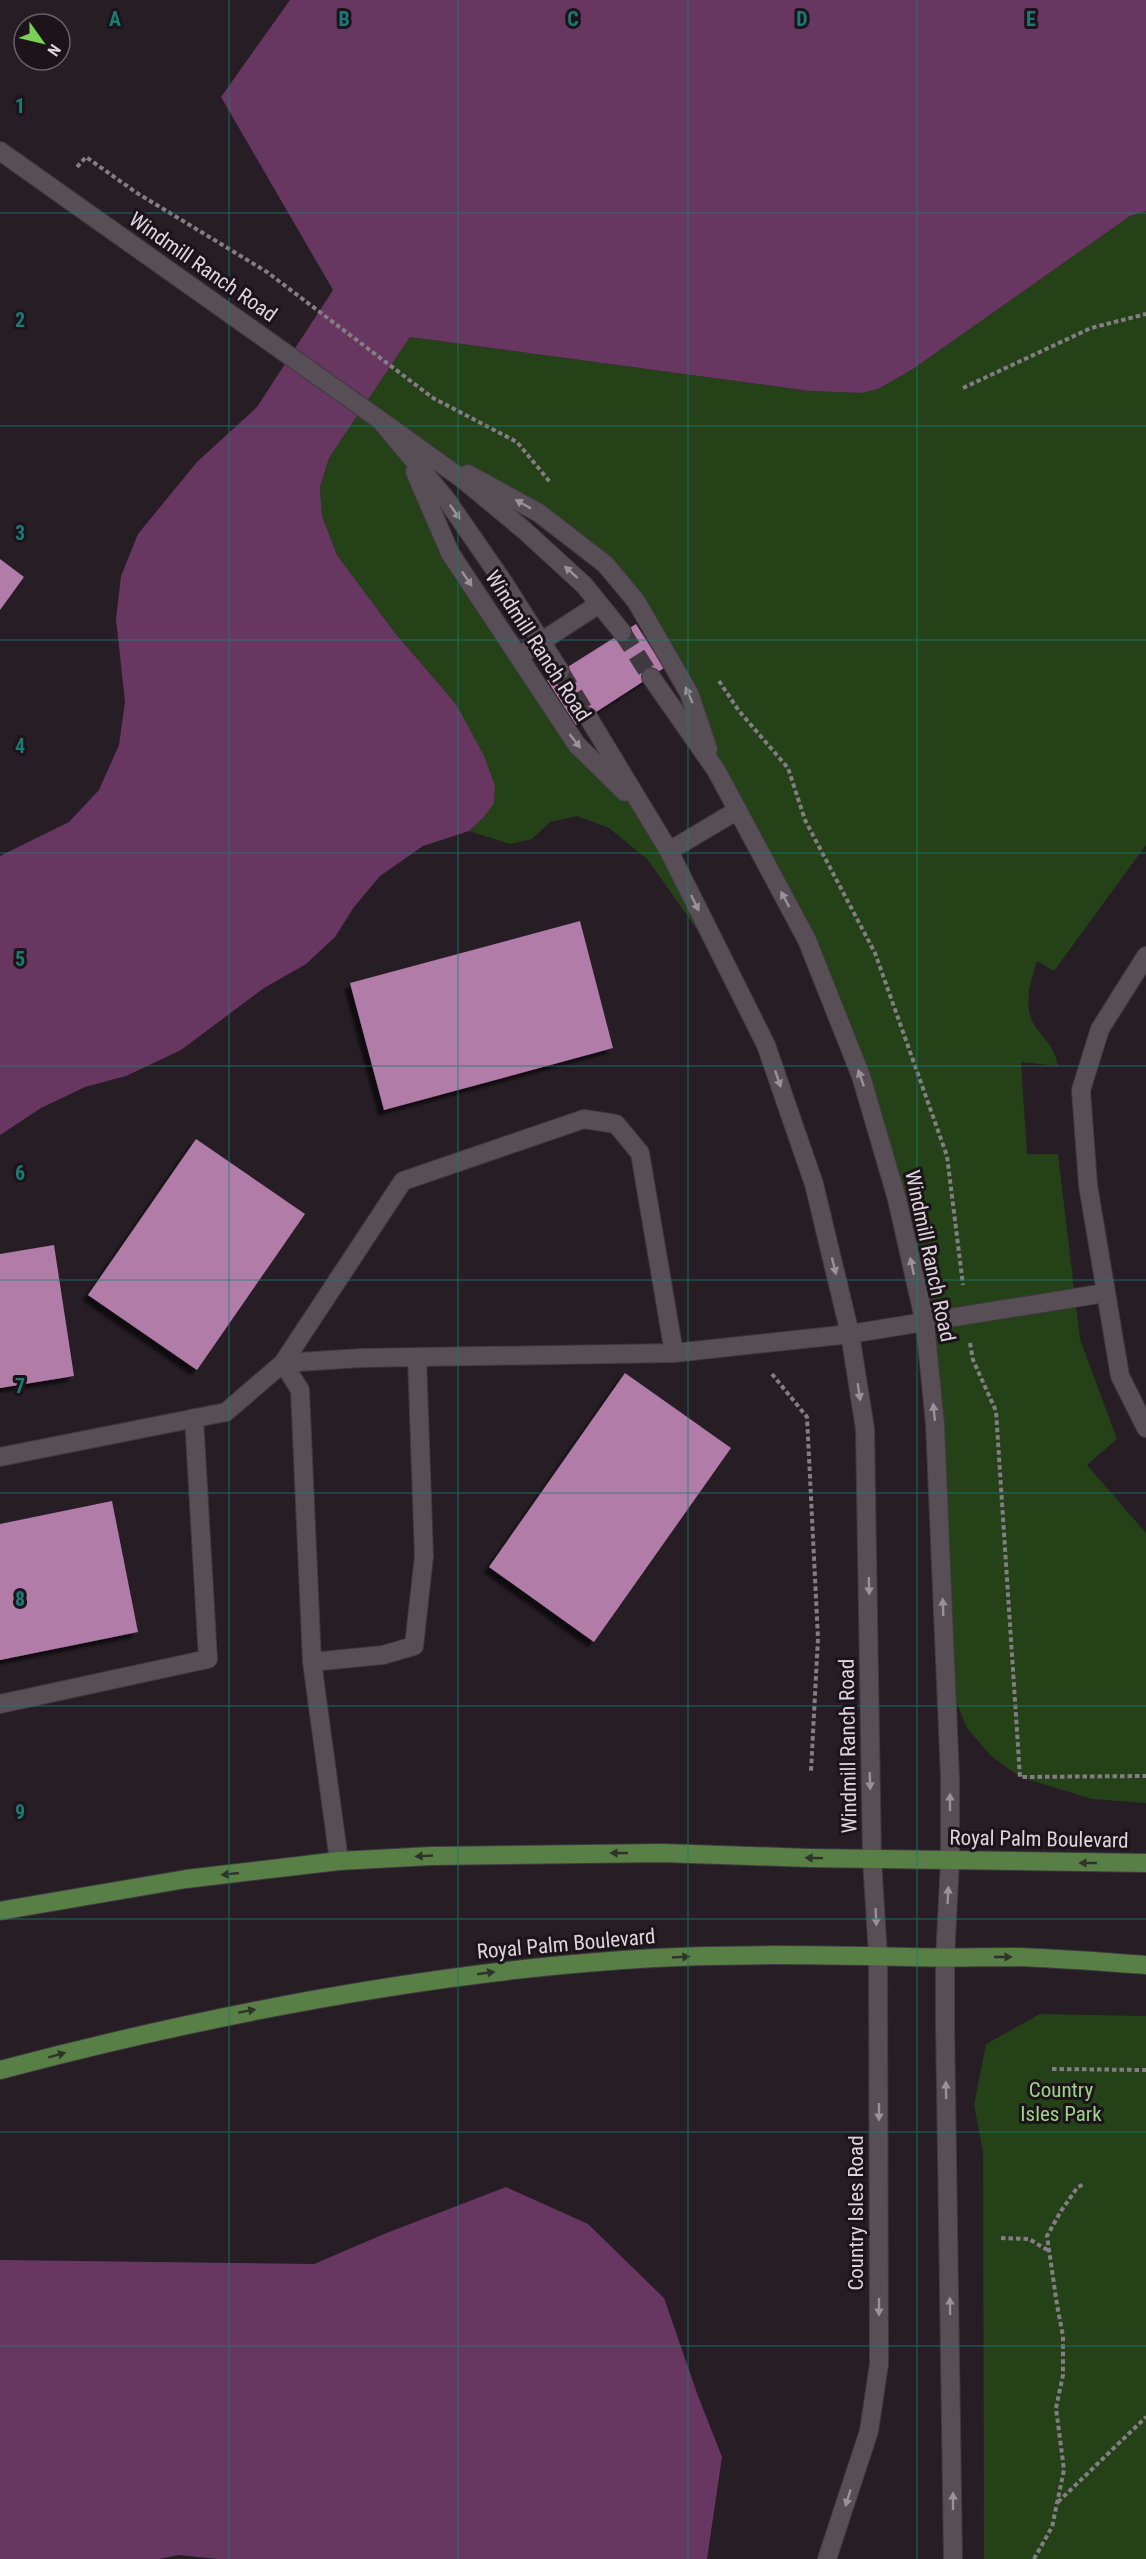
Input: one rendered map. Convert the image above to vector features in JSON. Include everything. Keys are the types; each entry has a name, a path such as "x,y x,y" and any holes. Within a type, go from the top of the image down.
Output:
{"main road":[{"name":"Royal Palm Boulevard","path":"0,1911 186,1879 339,1862 430,1856 651,1853 950,1861 1146,1863"},
{"name":"Royal Palm Boulevard","path":"0,2070 94,2045 236,2013 380,1987 514,1970 705,1956 1014,1957 1146,1965"}],"street":[{"name":"Windmill Ranch Road","path":"0,151 380,420 407,446 446,499 504,583 560,671"},
{"name":"Windmill Ranch Road","path":"407,446 465,482 524,530 584,585 622,633"},
{"name":"Windmill Ranch Road","path":"407,446 450,553 577,745 646,813"},
{"name":"Windmill Ranch Road","path":"407,446 539,513 605,564 636,601 689,693 716,770"},
{"path":"519,656 599,604"},
{"name":"Windmill Ranch Road","path":"651,676 716,770 807,940 861,1076 897,1199 924,1323 936,1436 950,1778 950,1861"},
{"name":"Windmill Ranch Road","path":"588,717 669,851 766,1046 814,1184 850,1334 865,1430 872,1859"},
{"path":"669,851 738,810"},
{"path":"1146,956 1100,1029 1081,1090 1088,1185 1120,1376 1146,1428"},
{"path":"0,1457 226,1412 283,1363 403,1181 584,1119 616,1124 640,1153 674,1353"},
{"path":"283,1363 417,1357 674,1353 850,1334 1105,1293"},
{"path":"312,1662 383,1655 414,1646 424,1556 417,1357"},
{"path":"283,1363 300,1390 312,1662 339,1862"},
{"path":"0,1704 208,1659 194,1418"},
{"name":"Country Isles Road","path":"827,2559 869,2431 879,2364 878,1956 872,1859"},
{"path":"950,1861 945,1958 953,2559"}],"path":[{"path":"57,190 86,157 137,193 267,272 410,381"},
{"path":"963,388 1091,328 1146,314"},
{"path":"748,1345 807,1417 818,1638 811,1771"},
{"path":"1020,1777 1146,1776"},
{"path":"1052,2069 1146,2070"},
{"path":"1034,2559 1052,2527 1064,2470 1056,2408 1063,2375 1063,2337 1047,2236 1077,2188 1085,2183"},
{"path":"1001,2238 1029,2239 1049,2252"},
{"path":"1058,2502 1146,2417"}],"green space":[{"path":"1146,211 1146,845 1054,971 1037,961 1029,993 1029,1011 1035,1026 1052,1048 1058,1066 1021,1062 1027,1154 1058,1154 1080,1339 1117,1439 1087,1465 1146,1533 1146,1803 1092,1799 1020,1777 991,1756 967,1728 946,1678 935,1424 897,1199 807,940 636,601 539,513 406,451 450,553 569,734 646,813 734,982 648,860 609,828 577,816 550,822 532,839 510,844 469,831 484,817 456,704 395,633 337,555 322,516 320,487 329,458 410,337 810,391 861,393 878,389 913,369 1130,216"},
{"name":"Country Isles Park","path":"1040,2014 1146,2016 1146,2559 984,2559 983,2151 974,2105 986,2044"}],"shaded area":[{"path":"290,0 1146,0 1146,211 1130,216 913,369 878,389 861,393 810,391 410,337 329,458 320,487 322,516 337,555 395,633 456,704 484,756 495,786 494,803 484,817 469,831 423,846 380,876 354,907 335,937 306,964 264,988 181,1050 126,1076 85,1087 41,1108 0,1135 0,856 69,822 99,790 119,745 125,702 116,619 121,576 138,534 197,462 257,407 333,290 221,97"},
{"path":"506,2187 588,2224 664,2298 722,2457 707,2559 218,2559 179,2555 159,2559 0,2559 0,2260 314,2264"}],"building":[{"path":"0,559 24,577 0,610"},
{"path":"636,624 664,668 576,725 547,680"},
{"path":"580,921 613,1048 384,1110 350,983"},
{"path":"196,1139 305,1214 197,1370 88,1295"},
{"path":"54,1245 74,1376 0,1388 0,1254"},
{"path":"625,1373 731,1448 594,1642 489,1567"},
{"path":"112,1501 138,1632 0,1660 0,1524"}],"tunnel":[{"path":"622,632 651,677"},
{"path":"560,671 588,717"}]}
